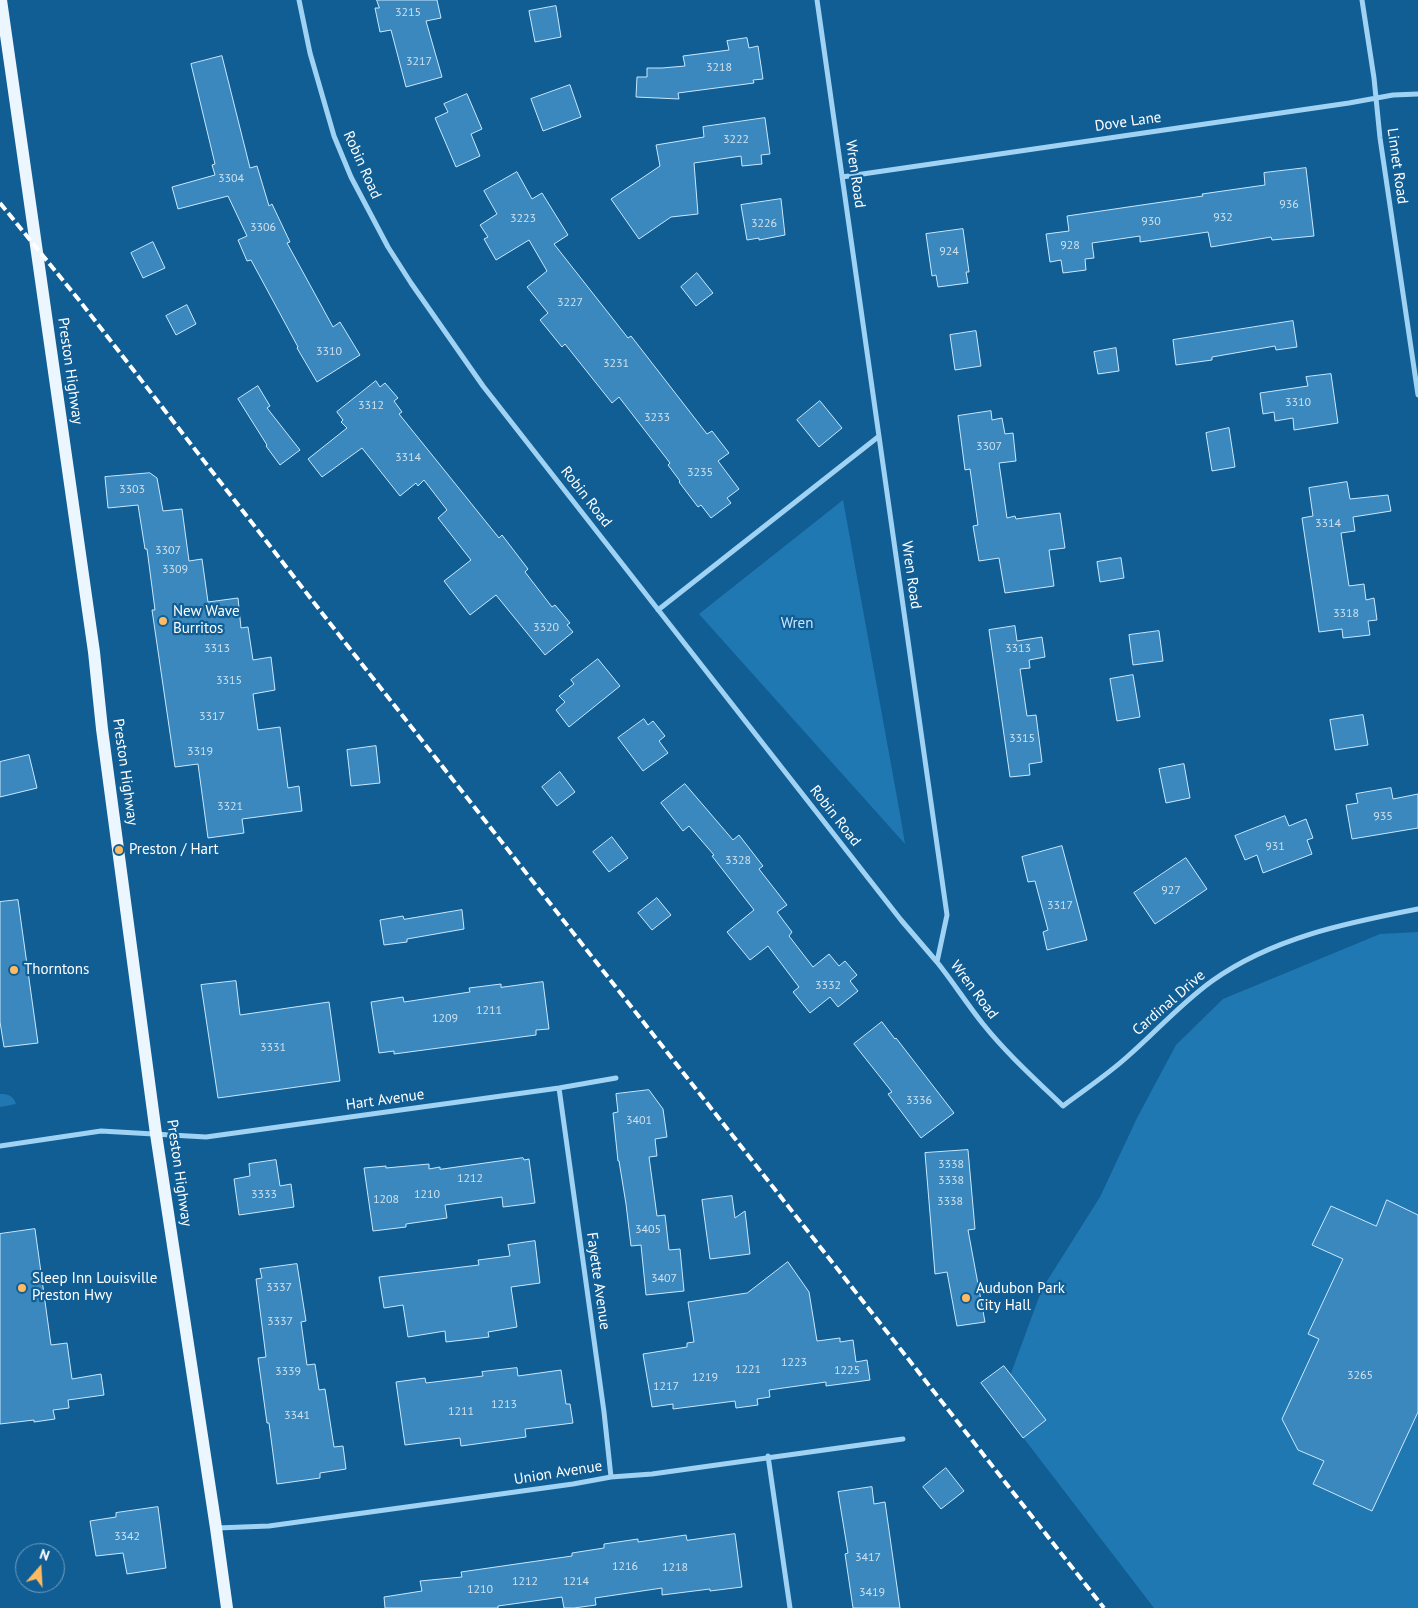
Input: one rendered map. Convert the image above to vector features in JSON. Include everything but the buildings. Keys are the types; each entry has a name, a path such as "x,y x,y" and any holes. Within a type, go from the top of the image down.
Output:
{"main road":[{"name":"Preston Highway","path":"1,0 94,652 102,726 156,1134 216,1528 224,1607"}],"street":[{"name":"Robin Road","path":"299,0 310,53 334,136 351,177 388,247 411,284 483,386 900,920 937,962"},
{"name":"Wren Road","path":"817,0 947,915 937,962 982,1023 1006,1050 1064,1106"},
{"name":"Linnet Road","path":"1362,0 1380,138 1418,395"},
{"name":"Dove Lane","path":"842,176 1349,103 1393,95 1418,94"},
{"path":"658,610 878,438"},
{"name":"Cardinal Drive","path":"1064,1106 1127,1058 1183,1003 1213,980 1245,961 1279,945 1350,923 1418,909"},
{"name":"Hart Avenue","path":"0,1146 101,1131 206,1138 559,1088 616,1078"},
{"name":"Fayette Avenue","path":"559,1088 604,1412 611,1477"},
{"name":"Union Avenue","path":"216,1528 269,1526 573,1484 611,1477 652,1474 768,1456 903,1439"},
{"path":"768,1456 790,1608"}],"green space":[{"name":"Wren","path":"843,500 900,814 905,844 699,614"},
{"path":"1418,932 1418,1608 1154,1608 999,1406 1042,1289 1100,1197 1137,1118 1176,1045 1223,999 1380,934"},
{"path":"0,1094 10,1096 16,1104 0,1107"}],"railway":[{"path":"0,203 79,300 343,640 1104,1608"}],"place":[{"name":"New Wave Burritos","path":"163,621"},
{"name":"Preston / Hart","path":"119,850"},
{"name":"Thorntons","path":"14,970"},
{"name":"Sleep Inn Louisville Preston Hwy","path":"22,1288"},
{"name":"Audubon Park City Hall","path":"966,1298"}]}
